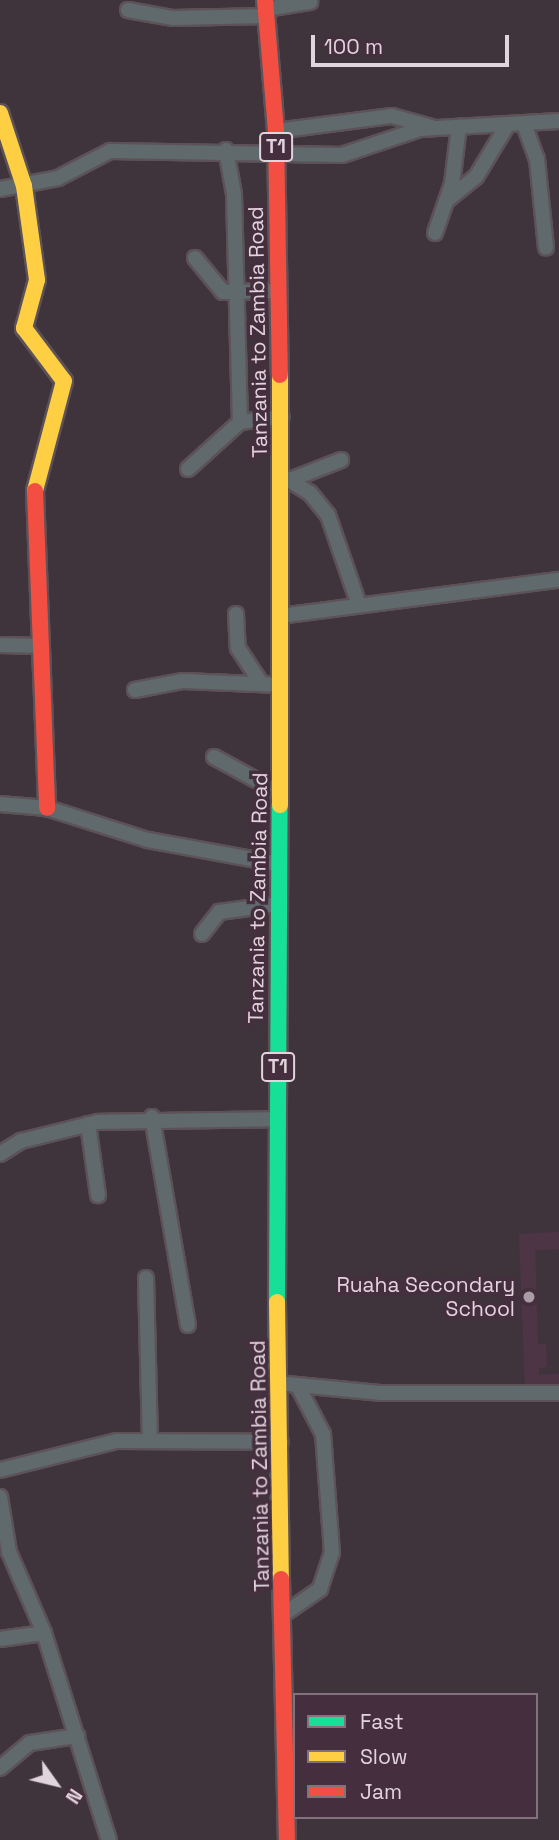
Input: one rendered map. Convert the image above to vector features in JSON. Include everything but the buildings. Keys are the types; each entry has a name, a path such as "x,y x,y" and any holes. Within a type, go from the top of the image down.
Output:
{"main road":[{"name":"Tanzania to Zambia Road","path":"266,9 276,131 274,291 286,478 280,617 277,1383 281,1443 287,1840"},
{"path":"0,113 24,186 37,290 24,328 64,381 35,475 47,808"}],"street":[{"path":"128,10 173,18 310,2"},
{"path":"276,131 393,116 433,128"},
{"path":"0,189 24,186 65,175 110,151 226,150 342,155 433,128 559,121"},
{"path":"446,201 476,177 508,124"},
{"path":"524,124 537,159 546,248"},
{"path":"435,233 446,201 459,126"},
{"path":"226,150 237,293 240,422"},
{"path":"195,258 216,288 237,293 274,291"},
{"path":"188,469 240,422 282,417"},
{"path":"286,478 341,460"},
{"path":"286,478 328,515 358,602"},
{"path":"280,617 358,602 559,580"},
{"path":"236,614 238,648 261,683"},
{"path":"0,645 42,646"},
{"path":"135,690 161,681 280,685"},
{"path":"214,757 280,793"},
{"path":"0,804 47,808 148,840 279,864"},
{"path":"202,934 219,912 278,904"},
{"path":"152,1117 188,1325"},
{"path":"0,1154 21,1141 88,1124 152,1117 279,1119"},
{"path":"88,1124 99,1195"},
{"path":"146,1278 150,1439"},
{"path":"277,1383 299,1388 559,1393"},
{"path":"284,1614 320,1589 332,1553 323,1434 299,1388"},
{"path":"0,1469 75,1447 150,1439 281,1443"},
{"path":"0,1497 3,1542 44,1633 109,1840"},
{"path":"0,1639 44,1633"},
{"path":"0,1768 30,1744 77,1736"}],"shaded area":[{"name":"Ruaha Secondary School","path":"559,1232 559,1249 535,1250 538,1344 546,1344 547,1367 539,1368 539,1375 559,1374 559,1387 525,1388 519,1234"}],"traffic: fast":[{"path":"277,1302 280,805"}],"traffic: slow":[{"path":"0,113 24,186 37,280 24,328 64,381 35,491"},
{"path":"280,375 280,805"},
{"path":"277,1302 281,1579"}],"traffic: jam":[{"path":"265,0 276,131 280,375"},
{"path":"35,491 47,808"},
{"path":"281,1579 287,1840"}],"place":[{"name":"Ruaha Secondary School","path":"529,1297"}]}
